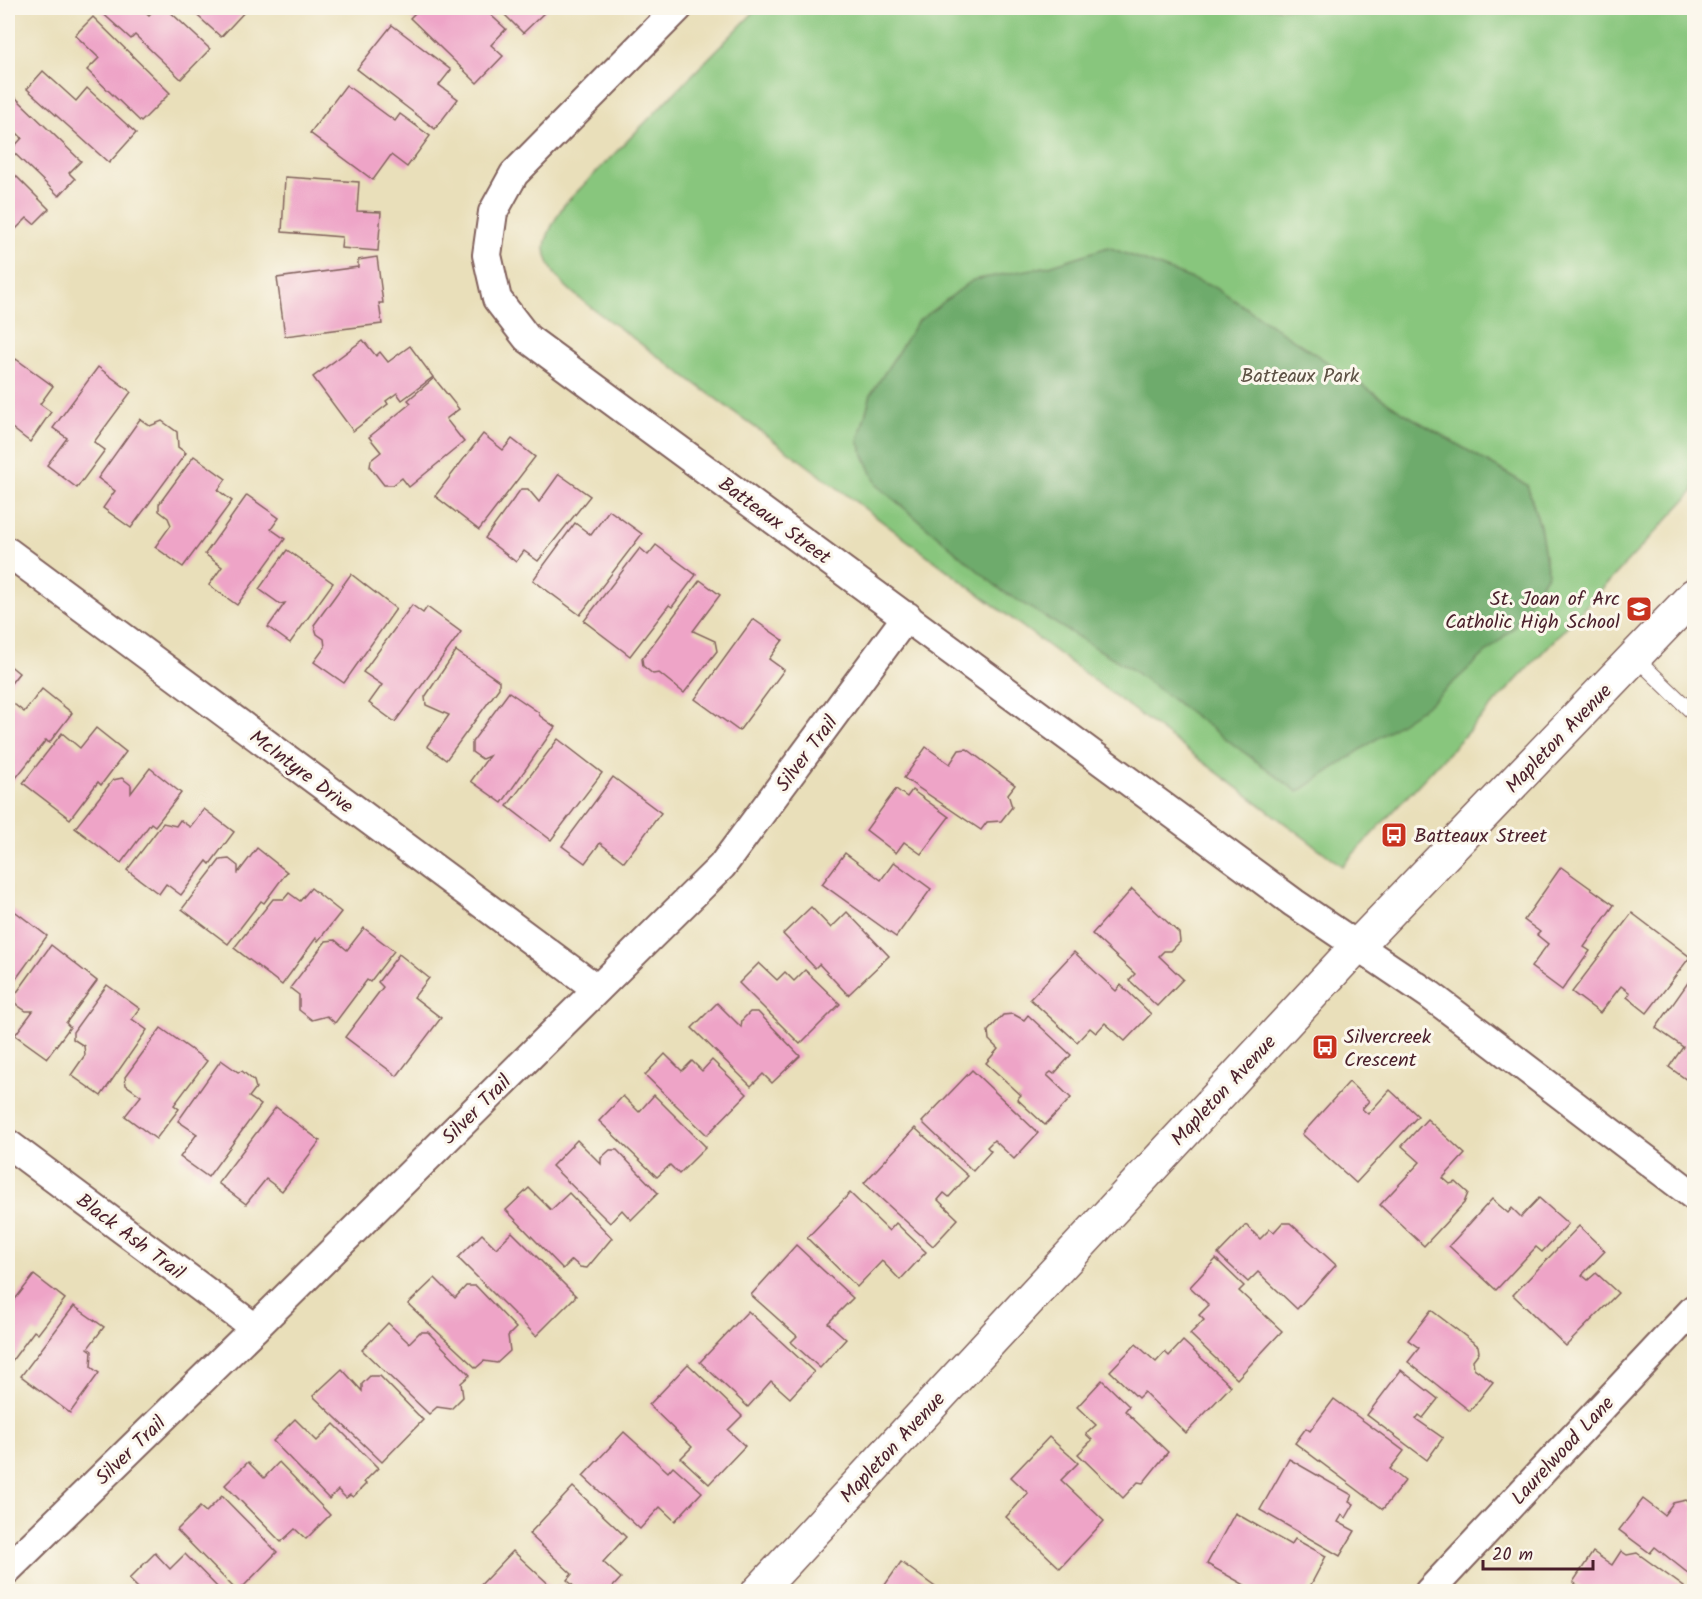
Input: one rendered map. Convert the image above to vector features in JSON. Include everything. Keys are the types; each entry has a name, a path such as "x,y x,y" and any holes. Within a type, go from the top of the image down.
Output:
{"street":[{"name":"Batteaux Street","path":"678,8 514,174 493,212 487,255 497,298 527,338 1294,903 1358,945"},
{"name":"McIntyre Drive","path":"8,552 597,989"},
{"name":"Mapleton Avenue","path":"758,1592 1358,945 1695,595"},
{"name":"Silver Trail","path":"8,1569 722,866 907,616"},
{"path":"1358,945 1430,995 1695,1196"},
{"name":"Black Ash Trail","path":"8,1144 255,1328"},
{"name":"Laurelwood Lane","path":"1429,1592 1695,1309"}],"lane":[{"path":"1636,658 1695,714"}],"green space":[{"name":"Batteaux Park","path":"758,8 1678,8 1694,20 1694,491 1342,866 804,463 589,306 567,288 555,274 546,257 545,248 547,237 564,205"},
{"path":"1108,247 1216,288 1404,413 1527,485 1540,526 1548,573 1513,628 1433,701 1298,792 1131,669 1002,591 877,485 858,441 871,394 917,322 973,280 1049,266"}],"building":[{"path":"99,8 141,8 149,15 156,8 166,8 210,49 181,79 135,35 131,39"},
{"path":"189,8 248,8 221,37"},
{"path":"420,8 483,8 506,29 491,45 503,56 477,83 410,18"},
{"path":"498,8 545,8 547,10 523,33"},
{"path":"93,17 170,93 141,122 87,70 99,58 75,35"},
{"path":"392,25 451,70 439,85 458,99 435,129 357,69"},
{"path":"43,71 76,101 87,88 136,133 109,163 27,89"},
{"path":"346,85 395,121 400,114 430,136 407,167 391,155 373,180 310,133"},
{"path":"16,98 81,161 69,173 75,179 59,196 11,150 22,138 8,124 8,107"},
{"path":"8,168 49,209 34,224 27,218 15,230 8,222"},
{"path":"285,177 359,182 357,211 381,212 378,251 341,248 342,237 282,232"},
{"path":"377,257 383,303 379,303 382,324 285,336 277,278 358,267 358,260"},
{"path":"363,340 376,356 380,352 388,362 410,346 433,377 402,400 397,393 386,401 388,404 353,431 313,377"},
{"path":"16,359 53,386 40,404 51,412 30,442 8,425 8,371"},
{"path":"98,367 131,392 94,442 105,450 77,488 47,465 67,438 53,428"},
{"path":"434,378 459,409 446,419 464,442 409,487 402,478 393,485 384,485 370,467 371,460 381,452 369,437 411,403 408,400"},
{"path":"140,419 150,426 162,421 177,432 178,447 186,453 131,528 103,508 115,491 98,478"},
{"path":"483,434 503,450 512,439 535,457 479,530 435,496"},
{"path":"194,456 226,479 218,490 232,501 183,567 155,547 171,525 168,518 159,511 159,504"},
{"path":"559,474 590,496 538,561 524,551 516,562 485,538 521,489 528,489 539,502"},
{"path":"247,495 279,518 271,529 285,539 237,605 209,585 222,567 205,554"},
{"path":"609,510 642,534 580,615 533,580 575,523 591,535"},
{"path":"656,545 696,575 672,607 669,605 630,656 584,621 640,548 648,555"},
{"path":"287,550 333,583 290,643 268,627 285,603 280,604 259,589"},
{"path":"351,574 396,609 344,683 314,662 325,647 324,639 317,634 314,625"},
{"path":"700,580 720,595 693,631 715,641 717,651 684,693 659,673 653,674 643,666 642,659"},
{"path":"412,605 423,613 427,607 461,632 395,722 369,703 382,685 363,672"},
{"path":"753,619 783,640 769,659 784,670 739,731 695,699"},
{"path":"456,651 499,681 499,688 446,760 427,746 449,715 426,705 425,697"},
{"path":"8,664 19,673 8,687"},
{"path":"42,689 72,713 49,743 46,740 12,783 8,780 8,701 24,712"},
{"path":"509,692 555,727 502,803 471,781 489,756 482,759 472,752 472,742"},
{"path":"96,728 126,752 101,785 98,782 70,819 23,783 62,733 80,748"},
{"path":"558,739 602,773 551,840 507,806"},
{"path":"926,747 950,764 959,750 967,749 1015,785 1008,794 1012,807 1001,821 987,822 981,830 904,778"},
{"path":"150,768 181,793 155,826 151,823 121,863 75,828 113,780 122,778 131,785 131,793"},
{"path":"613,777 661,813 624,862 600,843 585,863 562,846"},
{"path":"896,789 907,797 912,790 949,817 921,854 904,842 896,853 866,830"},
{"path":"204,809 234,832 210,864 207,861 181,895 166,884 159,894 127,870 163,823 176,826 180,820 190,827"},
{"path":"257,848 287,872 264,903 261,901 228,944 182,909 220,860 229,859 238,866 238,873"},
{"path":"845,853 881,880 894,862 931,889 896,937 822,884"},
{"path":"1561,867 1614,905 1584,947 1590,951 1562,990 1531,967 1548,944 1537,935 1540,932 1524,920"},
{"path":"311,888 341,912 318,941 316,938 282,985 234,948 273,899 284,899 289,893 300,901"},
{"path":"1132,889 1179,933 1180,942 1171,951 1164,951 1159,956 1183,979 1157,1006 1129,980 1135,974 1092,934"},
{"path":"8,906 47,936 8,990"},
{"path":"811,907 831,928 847,912 889,956 848,995 819,964 815,968 783,934"},
{"path":"1632,913 1690,957 1647,1013 1627,997 1630,993 1621,986 1600,1013 1572,992"},
{"path":"364,928 394,951 370,982 367,980 335,1023 327,1016 312,1020 299,1010 299,995 290,988 326,941 335,940 347,950"},
{"path":"51,945 97,981 66,1023 70,1027 47,1058 15,1035 33,1011 26,1011 17,1005 15,995"},
{"path":"1074,952 1116,991 1121,985 1151,1014 1125,1041 1105,1023 1096,1033 1090,1028 1077,1042 1030,999"},
{"path":"399,954 429,978 414,997 441,1018 397,1076 345,1037 383,987 378,982"},
{"path":"759,963 777,980 785,972 794,981 805,970 840,1004 800,1044 739,983"},
{"path":"1694,974 1694,1085 1669,1067 1683,1047 1656,1028"},
{"path":"107,985 140,1009 132,1019 147,1030 101,1096 71,1075 85,1055 84,1046 73,1039 73,1032"},
{"path":"717,1003 741,1027 742,1020 750,1012 758,1012 800,1056 772,1083 763,1074 751,1086 692,1028"},
{"path":"1013,1014 1024,1020 1028,1015 1071,1055 1054,1074 1051,1072 1047,1075 1071,1098 1045,1125 1017,1099 1021,1095 986,1063 998,1049 989,1040 988,1031 1003,1015"},
{"path":"161,1028 207,1061 174,1105 179,1109 156,1139 125,1116 141,1096 126,1085 125,1077"},
{"path":"665,1054 682,1071 692,1061 702,1071 712,1060 747,1094 707,1135 645,1075"},
{"path":"221,1060 238,1072 242,1071 254,1081 256,1088 249,1097 261,1105 208,1177 180,1157 197,1134 178,1121"},
{"path":"972,1070 1038,1133 1014,1159 994,1140 987,1147 991,1151 973,1171 922,1122"},
{"path":"1349,1082 1369,1101 1362,1109 1368,1114 1390,1090 1418,1116 1356,1183 1302,1134"},
{"path":"654,1095 706,1147 679,1174 670,1165 657,1177 599,1121 623,1096 639,1112"},
{"path":"276,1107 320,1141 282,1191 266,1179 246,1204 218,1183"},
{"path":"1427,1119 1465,1154 1443,1178 1450,1184 1456,1182 1468,1193 1464,1203 1424,1246 1380,1205 1420,1162 1402,1146"},
{"path":"915,1128 968,1176 949,1197 944,1193 938,1200 958,1219 933,1246 864,1183"},
{"path":"577,1140 601,1164 601,1158 610,1150 617,1150 658,1193 631,1220 622,1210 610,1223 552,1166"},
{"path":"529,1188 551,1210 569,1193 612,1238 587,1268 580,1267 572,1260 563,1269 506,1210"},
{"path":"850,1193 889,1231 896,1223 926,1252 900,1280 882,1261 857,1287 807,1238"},
{"path":"1539,1198 1568,1224 1542,1252 1536,1247 1496,1290 1449,1246 1492,1199 1508,1213 1512,1208 1521,1217"},
{"path":"1282,1223 1290,1223 1336,1265 1297,1309 1258,1272 1248,1282 1218,1254 1246,1225 1260,1239 1270,1229 1274,1232"},
{"path":"1579,1226 1605,1251 1582,1275 1588,1280 1596,1273 1618,1293 1566,1346 1513,1295"},
{"path":"512,1232 576,1296 536,1336 458,1258 482,1234 496,1248"},
{"path":"796,1245 853,1298 828,1323 846,1339 820,1368 791,1342 797,1336 751,1295"},
{"path":"1216,1259 1244,1286 1239,1291 1282,1331 1237,1379 1190,1334 1204,1320 1199,1315 1209,1305 1190,1287"},
{"path":"34,1275 65,1299 38,1334 34,1331 8,1366 8,1298 13,1302"},
{"path":"435,1278 455,1298 466,1286 476,1286 516,1328 508,1336 510,1351 497,1363 484,1361 476,1368 408,1304"},
{"path":"74,1306 104,1327 88,1348 92,1351 91,1367 99,1373 70,1413 21,1376"},
{"path":"1431,1310 1478,1346 1479,1352 1473,1360 1474,1368 1493,1382 1470,1411 1408,1362 1419,1348 1408,1340"},
{"path":"748,1311 814,1372 790,1398 771,1381 748,1407 700,1362"},
{"path":"388,1323 409,1343 420,1332 428,1332 470,1375 461,1383 463,1397 451,1409 437,1407 429,1414 362,1350"},
{"path":"1183,1341 1231,1386 1186,1433 1144,1392 1138,1398 1110,1371 1136,1344 1156,1362 1165,1352 1169,1356"},
{"path":"688,1364 742,1416 728,1430 745,1446 709,1484 681,1458 692,1447 649,1405"},
{"path":"342,1369 362,1391 362,1384 370,1376 380,1376 423,1420 382,1462 313,1396"},
{"path":"1401,1370 1438,1399 1423,1418 1419,1415 1416,1419 1443,1438 1427,1460 1367,1415"},
{"path":"1102,1380 1129,1406 1125,1411 1168,1452 1143,1483 1138,1482 1123,1498 1078,1454 1092,1440 1086,1434 1096,1425 1077,1407"},
{"path":"1334,1399 1404,1451 1390,1469 1405,1481 1383,1509 1295,1443 1306,1428 1310,1431"},
{"path":"295,1419 317,1441 334,1424 378,1468 353,1497 350,1495 346,1498 338,1490 329,1499 273,1441"},
{"path":"624,1432 668,1472 673,1466 702,1492 675,1521 660,1507 640,1529 583,1476"},
{"path":"1049,1437 1078,1463 1061,1480 1104,1521 1060,1568 1006,1517 1028,1493 1011,1477"},
{"path":"1289,1459 1352,1495 1349,1501 1354,1504 1346,1518 1342,1515 1338,1522 1355,1531 1340,1556 1260,1510"},
{"path":"248,1462 264,1478 279,1462 330,1515 306,1539 295,1529 281,1542 225,1485"},
{"path":"573,1487 626,1537 603,1562 621,1578 608,1592 580,1592 567,1580 572,1574 529,1534"},
{"path":"222,1496 277,1552 238,1592 177,1530 200,1507 206,1512"},
{"path":"1643,1499 1664,1515 1673,1503 1686,1500 1694,1507 1694,1578 1655,1547 1650,1553 1619,1530"},
{"path":"1235,1513 1291,1545 1295,1539 1326,1556 1307,1592 1257,1592 1207,1564"},
{"path":"513,1551 554,1589 559,1584 568,1592 474,1592"},
{"path":"1621,1551 1627,1555 1637,1553 1684,1587 1681,1592 1587,1592 1573,1582 1593,1552 1612,1565"},
{"path":"155,1553 170,1569 185,1554 222,1592 142,1592 129,1579"},
{"path":"901,1562 942,1592 880,1592"}],"place":[{"name":"St. Joan of Arc Catholic High School","path":"1639,609"},
{"name":"Batteaux Street","path":"1394,835"},
{"name":"Silvercreek Crescent","path":"1325,1047"}]}
